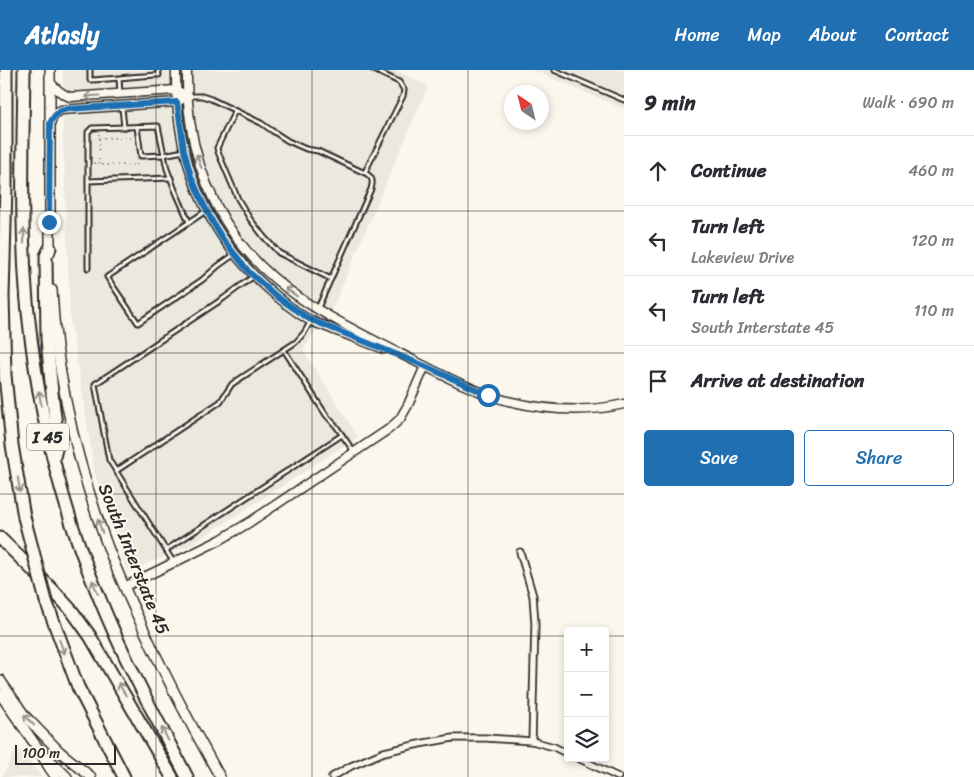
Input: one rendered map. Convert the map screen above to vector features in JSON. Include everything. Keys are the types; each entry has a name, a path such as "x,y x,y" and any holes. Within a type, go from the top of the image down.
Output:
{"highway":[{"name":"I 45","path":"6,70 6,186 3,296 5,375 12,446 24,517 46,601 78,687 124,777"},
{"name":"I 45","path":"24,70 24,237 27,303 38,385 53,459 73,528 104,611 187,777"},
{"path":"0,201 6,186"},
{"path":"50,248 46,256 47,338 58,441 53,459"},
{"path":"0,538 57,594 90,636 172,777"}],"main road":[{"name":"South Interstate 45","path":"50,70 50,248 53,312 60,367 81,466 102,532 124,587 153,650 196,735 220,777"},
{"path":"0,680 25,716 59,751 90,777"},
{"path":"0,694 56,777"},
{"path":"37,747 67,777"}],"street":[{"path":"176,70 177,102 184,150 191,176 222,238 254,276 276,296 312,320 425,366 488,395 543,408 578,409 624,404"},
{"path":"187,70 190,123 196,152 208,189 239,241 263,268 286,288 317,310 425,366"},
{"path":"50,82 62,94 70,97 176,90 188,96"},
{"path":"120,94 122,105"},
{"path":"50,123 54,115 61,110 177,102 188,96"},
{"path":"207,211 217,206"},
{"path":"312,320 317,310"},
{"path":"124,587 220,540 390,428 400,419 408,405 425,366"},
{"path":"520,552 533,596 535,624 532,741"},
{"path":"332,777 351,766 384,752 453,738 467,737 532,741 564,752"},
{"path":"586,762 618,777"}],"lane":[{"path":"90,70 90,80 158,75 158,70"},
{"path":"365,172 403,96 404,90 399,82 374,70"},
{"path":"554,70 624,100"},
{"path":"119,79 120,94"},
{"path":"188,96 202,96 261,123 288,141 306,149 318,151 371,176 372,189 317,310"},
{"path":"122,105 124,127"},
{"path":"235,111 218,148 218,152 238,199 264,237 279,253 331,279"},
{"path":"88,268 88,132 92,128 158,126 163,155 170,178 189,222"},
{"path":"137,127 141,156 163,155 184,150"},
{"path":"88,181 170,178"},
{"path":"207,211 107,277 138,323 202,280 235,254"},
{"path":"175,563 109,460 95,384 254,276"},
{"path":"116,471 220,402 232,384 296,342 312,320"},
{"path":"284,350 326,415 354,452"},
{"path":"166,550 342,435"}],"path":[{"path":"99,127 99,163"},
{"path":"99,138 139,138"},
{"path":"88,163 99,163 99,165 137,165 137,158 141,156"}],"shaded area":[{"path":"63,70 395,70 428,86 333,307 303,350 358,437 189,546 127,572 95,474 70,317 63,135"},
{"path":"533,70 624,70 624,109"},
{"path":"17,747 42,777 2,777"}],"route":[{"path":"49,222 50,123 54,115 61,110 68,109 177,102 184,150 191,176 222,238 249,272 276,296 309,319 425,366 488,395"}]}
